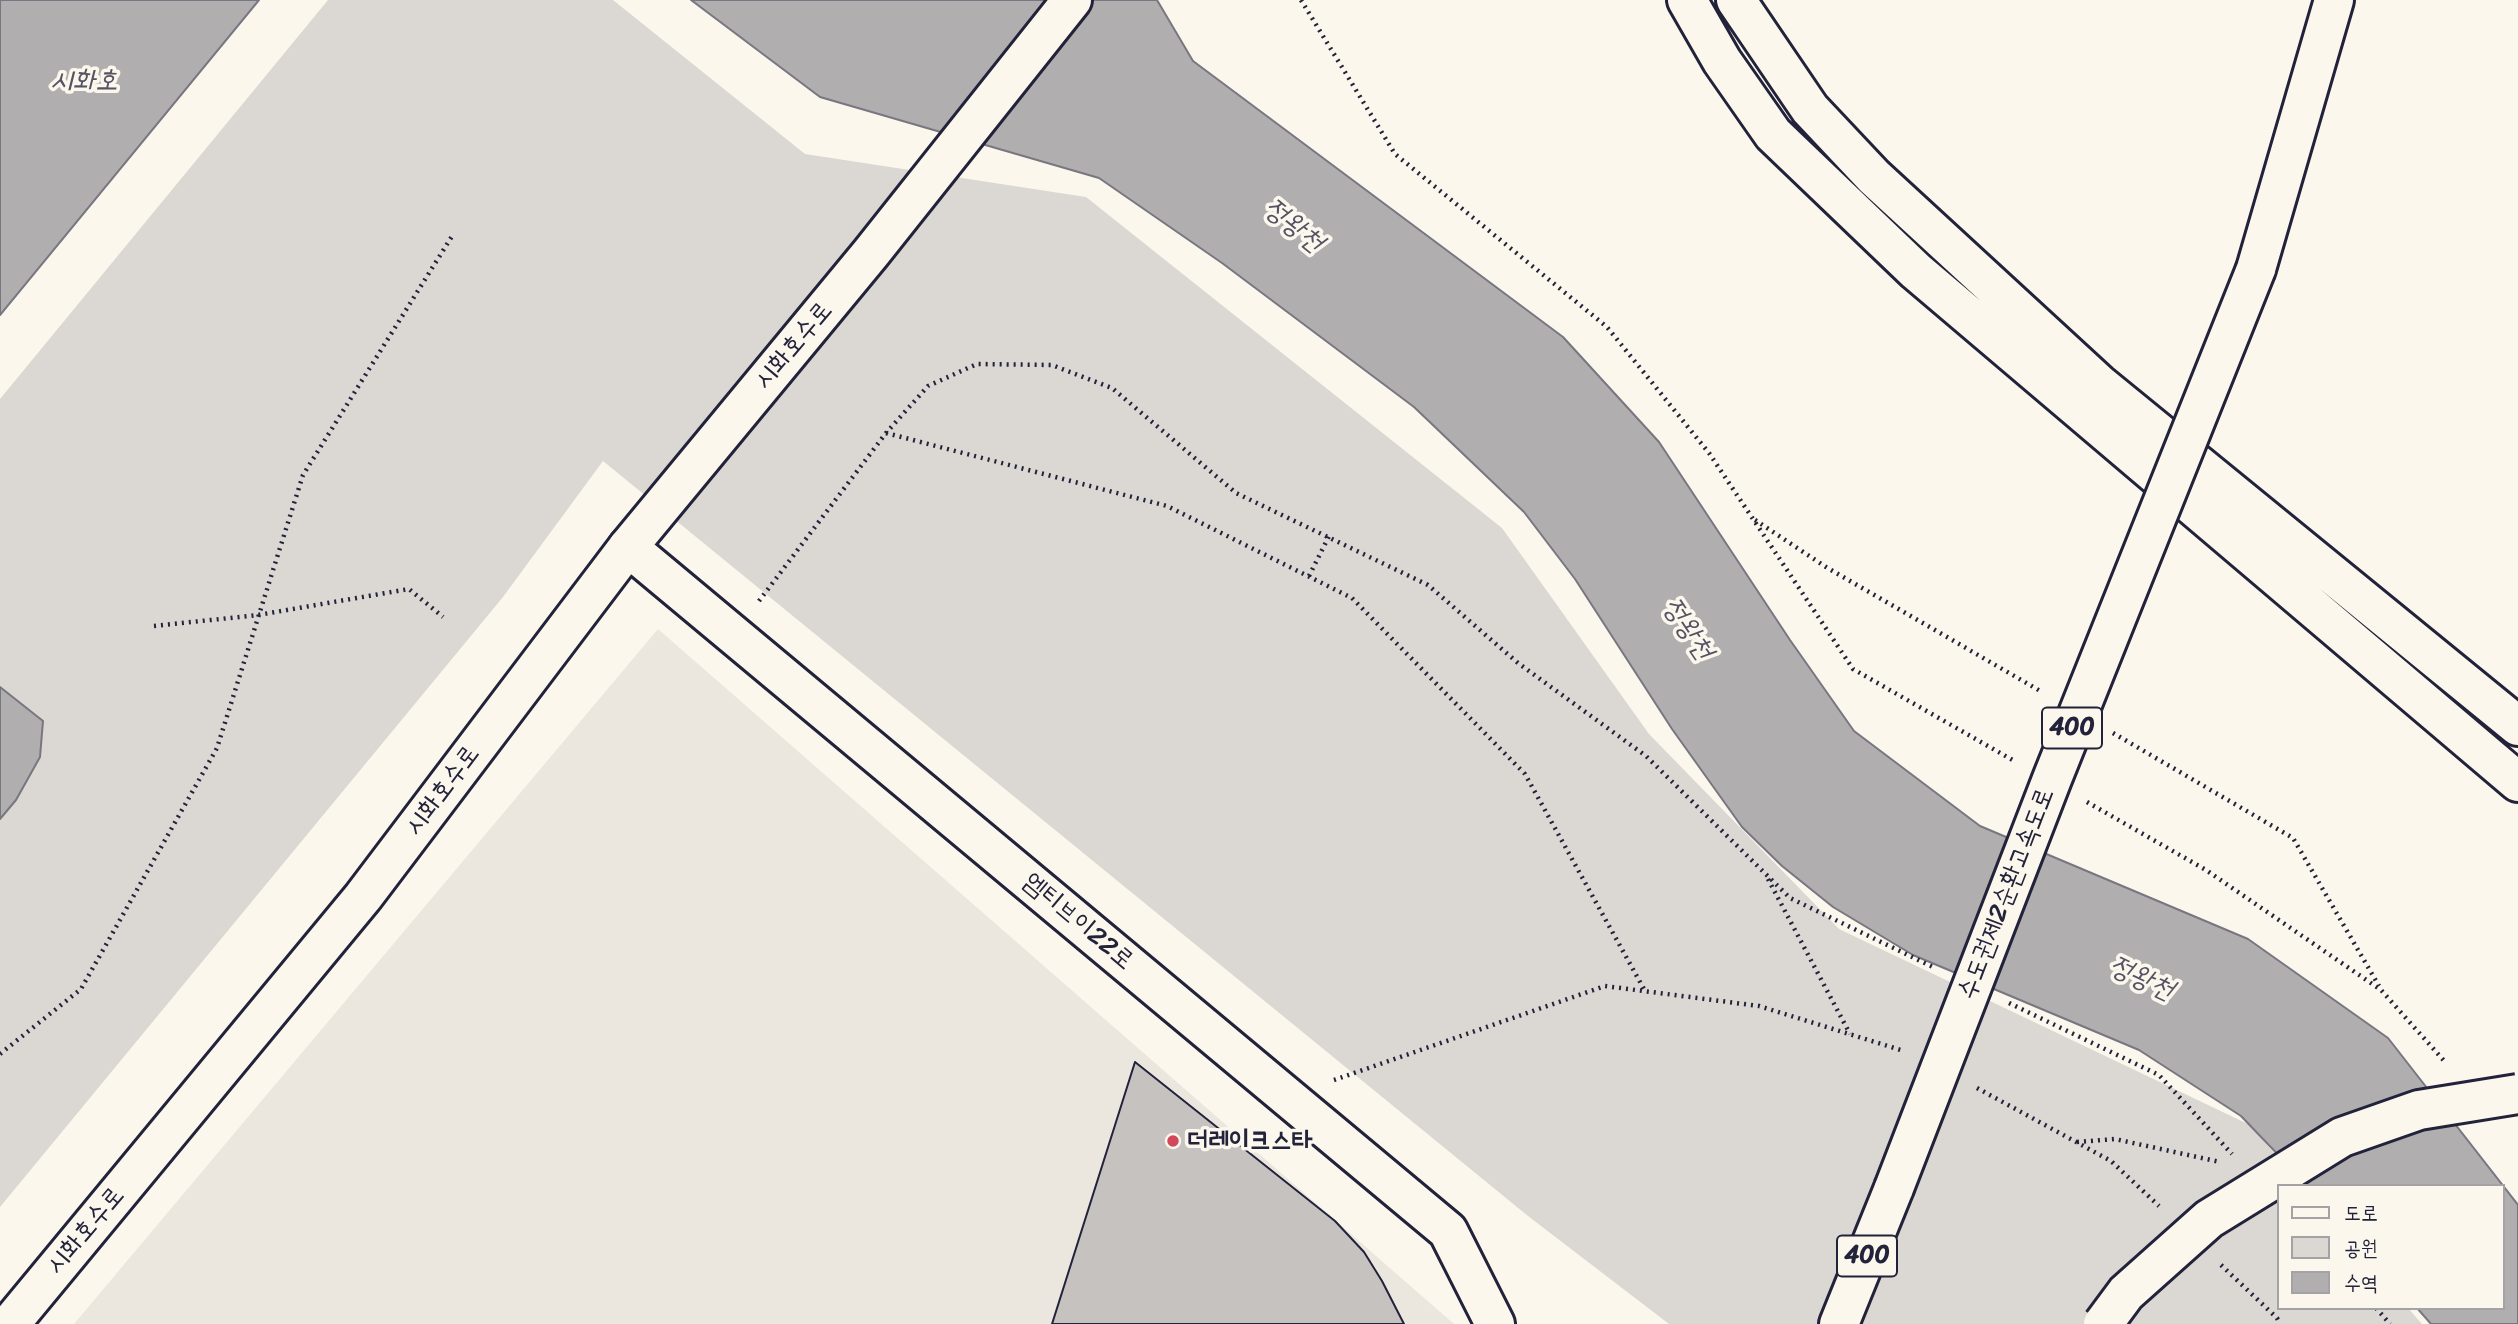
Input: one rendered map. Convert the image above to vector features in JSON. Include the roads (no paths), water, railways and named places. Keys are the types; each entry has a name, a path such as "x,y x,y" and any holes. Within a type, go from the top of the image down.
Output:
{"main road":[{"name":"시화호수로","path":"10,1324 363,897 628,547 871,253 1072,0"},
{"path":"1687,0 1722,61 1773,134 1916,271 2518,782"},
{"path":"1736,0 1811,109 1874,177 2099,384 2518,726"},
{"name":"수도권제2순환고속도로","path":"1839,1324 2052,779 2256,269 2334,0"},
{"name":"엠티브이22로","path":"628,547 1448,1231 1495,1324"},
{"path":"2103,1324 2126,1293 2208,1219 2342,1137 2420,1110 2518,1094"}],"water":[{"name":"시화호","path":"0,0 259,0 0,315"},
{"name":"정왕천","path":"691,0 1157,0 1193,61 1563,337 1659,442 1790,640 1854,731 1980,826 2248,939 2388,1038 2502,1184 2306,1184 2241,1116 2139,1050 1913,955 1833,907 1782,866 1742,827 1672,729 1575,579 1524,512 1414,407 1222,263 1099,178 820,97"},
{"path":"0,687 43,721 40,757 16,800 0,819"},
{"path":"2504,1187 2518,1205 2518,1324 2431,1324 2419,1310 2504,1310"}],"place":[{"name":"더레이크스타","path":"1173,1141"}]}
